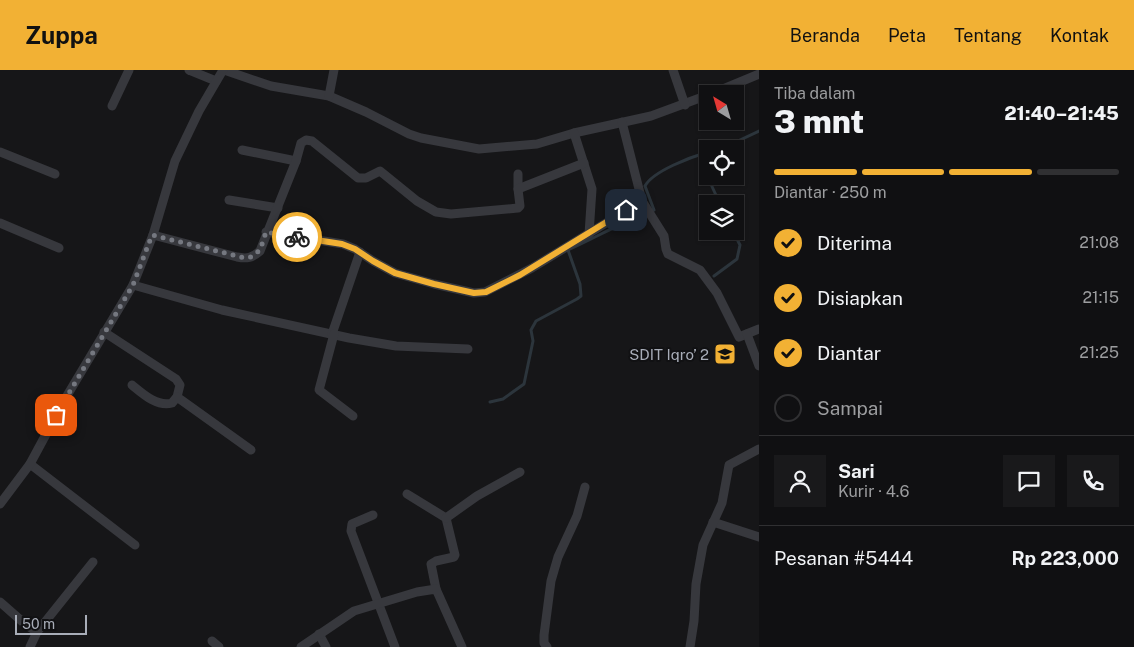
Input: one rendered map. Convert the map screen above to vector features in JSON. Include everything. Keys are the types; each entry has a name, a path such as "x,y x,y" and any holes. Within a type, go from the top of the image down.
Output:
{"street":[{"path":"112,106 128,70"},
{"path":"189,70 216,81"},
{"path":"0,504 30,464 65,399 133,285 152,235 175,161 198,111 223,70 271,86 329,96 409,134 479,150 537,144 574,133 651,116 699,99"},
{"path":"329,96 334,70"},
{"path":"673,70 685,105"},
{"path":"729,85 752,73"},
{"path":"622,122 643,203 664,236 668,254 700,270 717,293 739,337 759,329"},
{"path":"574,133 593,194 589,234"},
{"path":"152,235 245,258 253,257 260,251 296,161 301,143 309,140 358,178 366,178 380,171 427,208 442,214 518,208 520,206 518,174"},
{"path":"242,150 296,161"},
{"path":"0,152 55,174"},
{"path":"518,189 584,163"},
{"path":"229,200 278,208"},
{"path":"266,232 337,243 351,247 395,273 474,293 486,292 507,282 643,203"},
{"path":"0,223 59,248"},
{"path":"353,416 319,390 333,334 360,252"},
{"path":"133,285 222,310 333,334 396,346 468,349"},
{"path":"104,332 176,379 180,385 177,396 172,403 162,404 132,385"},
{"path":"747,334 759,366"},
{"path":"177,396 251,450"},
{"path":"690,647 694,621 696,584 703,545 722,503 729,465 731,462 759,449"},
{"path":"30,464 135,545"},
{"path":"446,518 477,496 520,472"},
{"path":"547,647 544,643 544,635 551,581 558,557 577,516 585,487"},
{"path":"407,494 446,518 455,555 454,557 431,564 436,589 462,647"},
{"path":"374,515 352,524 350,528 395,647"},
{"path":"713,522 759,537"},
{"path":"30,647 37,632 93,562"},
{"path":"302,647 354,610 417,592 436,589"},
{"path":"0,602 37,632"},
{"path":"319,634 326,647"}],"waterway":[{"path":"740,140 759,131"},
{"path":"490,402 503,399 524,384 533,341 531,330 536,321 581,296 580,284 568,250 654,210 645,186 649,180 673,165 699,155"},
{"path":"711,185 716,195"},
{"path":"714,276 737,259 740,245 738,240"}],"way so far":[{"path":"56,415 133,285 152,235 245,258 253,257 260,251 266,232 297,237"}],"place":[{"name":"SDIT Iqro’ 2","path":"725,354"}],"route":[{"path":"297,237 342,244 355,249 395,273 474,293 486,292 520,275 626,210"}]}
